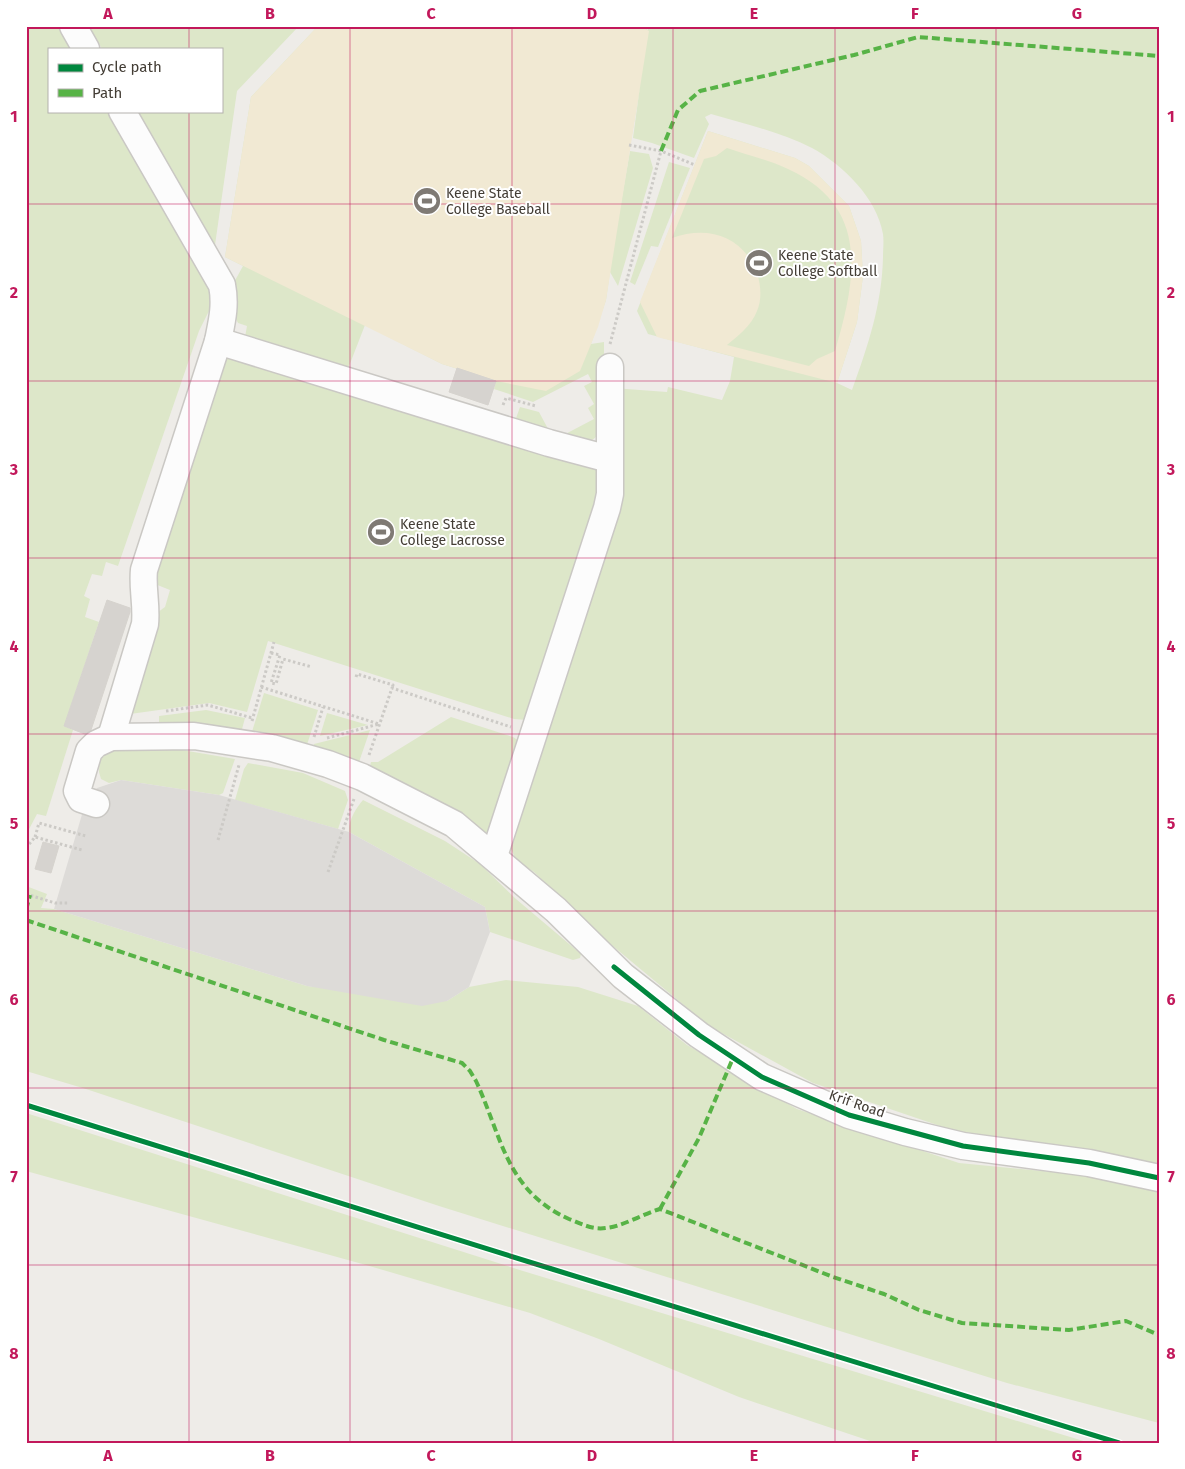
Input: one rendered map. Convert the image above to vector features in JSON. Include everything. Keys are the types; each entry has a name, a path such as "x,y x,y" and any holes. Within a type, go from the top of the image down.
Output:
{"street":[{"path":"73,26 85,48"},
{"path":"96,804 80,799 77,792 89,751 96,744 111,737 145,624 147,610 142,584 144,570 218,341 224,315 222,285 123,112"},
{"path":"218,341 609,460"},
{"path":"494,856 607,508 610,494 610,367"},
{"name":"Krif Road","path":"111,737 194,736 308,757 362,777 454,824 556,910 614,967 699,1035 762,1077 849,1115 963,1146 1089,1163 1159,1178"}],"path":[{"path":"629,145 661,151 695,165"},
{"path":"610,367 610,339 661,151"},
{"path":"271,653 280,655 272,683 276,684 283,659 312,667"},
{"path":"328,872 393,684 357,674 356,678"},
{"path":"261,687 379,724"},
{"path":"392,688 533,734"},
{"path":"323,707 312,742 379,724"},
{"path":"218,840 230,798"},
{"path":"26,848 35,836 39,823 86,836"},
{"path":"35,836 82,850"},
{"path":"26,894 55,904 69,903"}],"green space":[{"path":"26,26 59,26 73,48 48,48 48,112 114,112 216,297 199,331 118,566 106,562 102,576 92,574 84,596 90,599 85,617 99,622 64,726 73,730 46,816 37,814 26,835"},
{"path":"89,26 299,26 237,91 214,252 137,112 222,112 222,48 101,48"},
{"path":"318,26 640,26 648,30 648,26 1159,26 1159,1167 1145,1162 952,1130 813,1083 709,1026 608,942 534,872 516,860 508,842 530,768 565,669 614,506 616,478 613,388 667,392 668,387 722,400 730,381 734,357 648,334 637,311 708,131 795,158 809,166 849,206 861,241 863,276 857,322 837,383 852,390 873,325 882,274 883,234 874,208 866,195 847,173 812,148 775,133 711,114 705,117 709,124 694,158 633,138 640,86 617,226 630,151 649,154 653,168 618,286 610,272 606,300 591,344 604,342 604,420 599,433 590,441 580,444 567,444 540,437 515,429 514,424 520,407 539,412 554,440 594,419 588,408 594,404 584,386 592,382 588,374 533,402 494,389 496,381 442,364 365,325 346,374 259,347 245,337 247,326 238,323 235,317 232,286 243,266 225,257 251,97"},
{"path":"669,162 690,168 658,247 651,246 635,285 630,282"},
{"name":"Keene State College Lacrosse","path":"231,356 596,466 603,487 527,720 514,719 268,641 247,712 209,703 123,715 154,615 165,607 170,590 150,582 225,359"},
{"path":"264,693 318,710 306,748 251,735"},
{"path":"206,710 245,718 241,733 159,725 159,716"},
{"path":"327,713 368,725 320,736"},
{"path":"451,717 513,737 519,741 489,832 481,833 370,766 371,762 378,762"},
{"path":"370,730 358,765 312,751 314,744"},
{"path":"170,748 235,759 223,793 219,795 121,780 109,783 101,779 99,772 100,754 112,750"},
{"path":"248,763 303,773 345,791 348,800 338,829 235,800 244,769"},
{"path":"363,800 445,841 480,864 516,899 581,954 580,958 573,960 490,932 485,907 349,832 353,815"},
{"path":"26,886 47,894 41,908 54,909 307,986 447,1001 469,987 506,980 578,987 638,1006 687,1045 797,1109 959,1163 1084,1175 1159,1190 1159,1423 1007,1383 439,1206 86,1089 26,1071"},
{"path":"26,1113 523,1271 1090,1443 876,1443 739,1397 599,1339 530,1313 366,1265 26,1171"}],"sand":[{"name":"Keene State College Baseball","path":"318,26 640,26 649,31 606,300 598,327 580,371 546,391 496,381 442,364 225,257 251,97"},
{"path":"708,131 795,158 809,166 849,206 861,241 863,276 857,322 837,383 657,337 640,302","holes":["727,148 781,166 815,185 833,203 845,224 850,247 851,272 842,324 835,351 817,359 809,366 727,345 748,326 759,307 759,282 751,260 743,250 723,237 698,233 672,238 704,159 716,156"]}],"shaded area":[{"path":"121,780 219,795 349,832 485,907 490,932 469,987 447,1001 422,1006 307,986 54,909 86,801 97,788"}],"building":[{"path":"457,368 496,381 488,405 449,392"},
{"path":"107,600 130,608 130,612 91,730 85,734 64,726"},
{"path":"43,842 59,846 51,873 35,869"}],"marked path":[{"path":"661,151 678,110 700,91 854,55 918,37 1159,56"},
{"path":"26,910 30,895"},
{"path":"26,920 384,1040 462,1063 476,1081 500,1142 519,1178 532,1194 548,1207 583,1225 596,1228 612,1227 660,1209 833,1277 884,1294 919,1310 962,1323 1069,1330 1126,1321 1159,1335"},
{"path":"660,1209 699,1138 733,1058"}],"cycle path":[{"path":"614,967 699,1035 762,1077 849,1115 963,1146 1089,1163 1159,1178"},
{"path":"26,1105 1119,1443"}],"place":[{"name":"Keene State College Baseball","path":"427,201"},
{"name":"Keene State College Softball","path":"759,263"},
{"name":"Keene State College Lacrosse","path":"381,532"}]}
